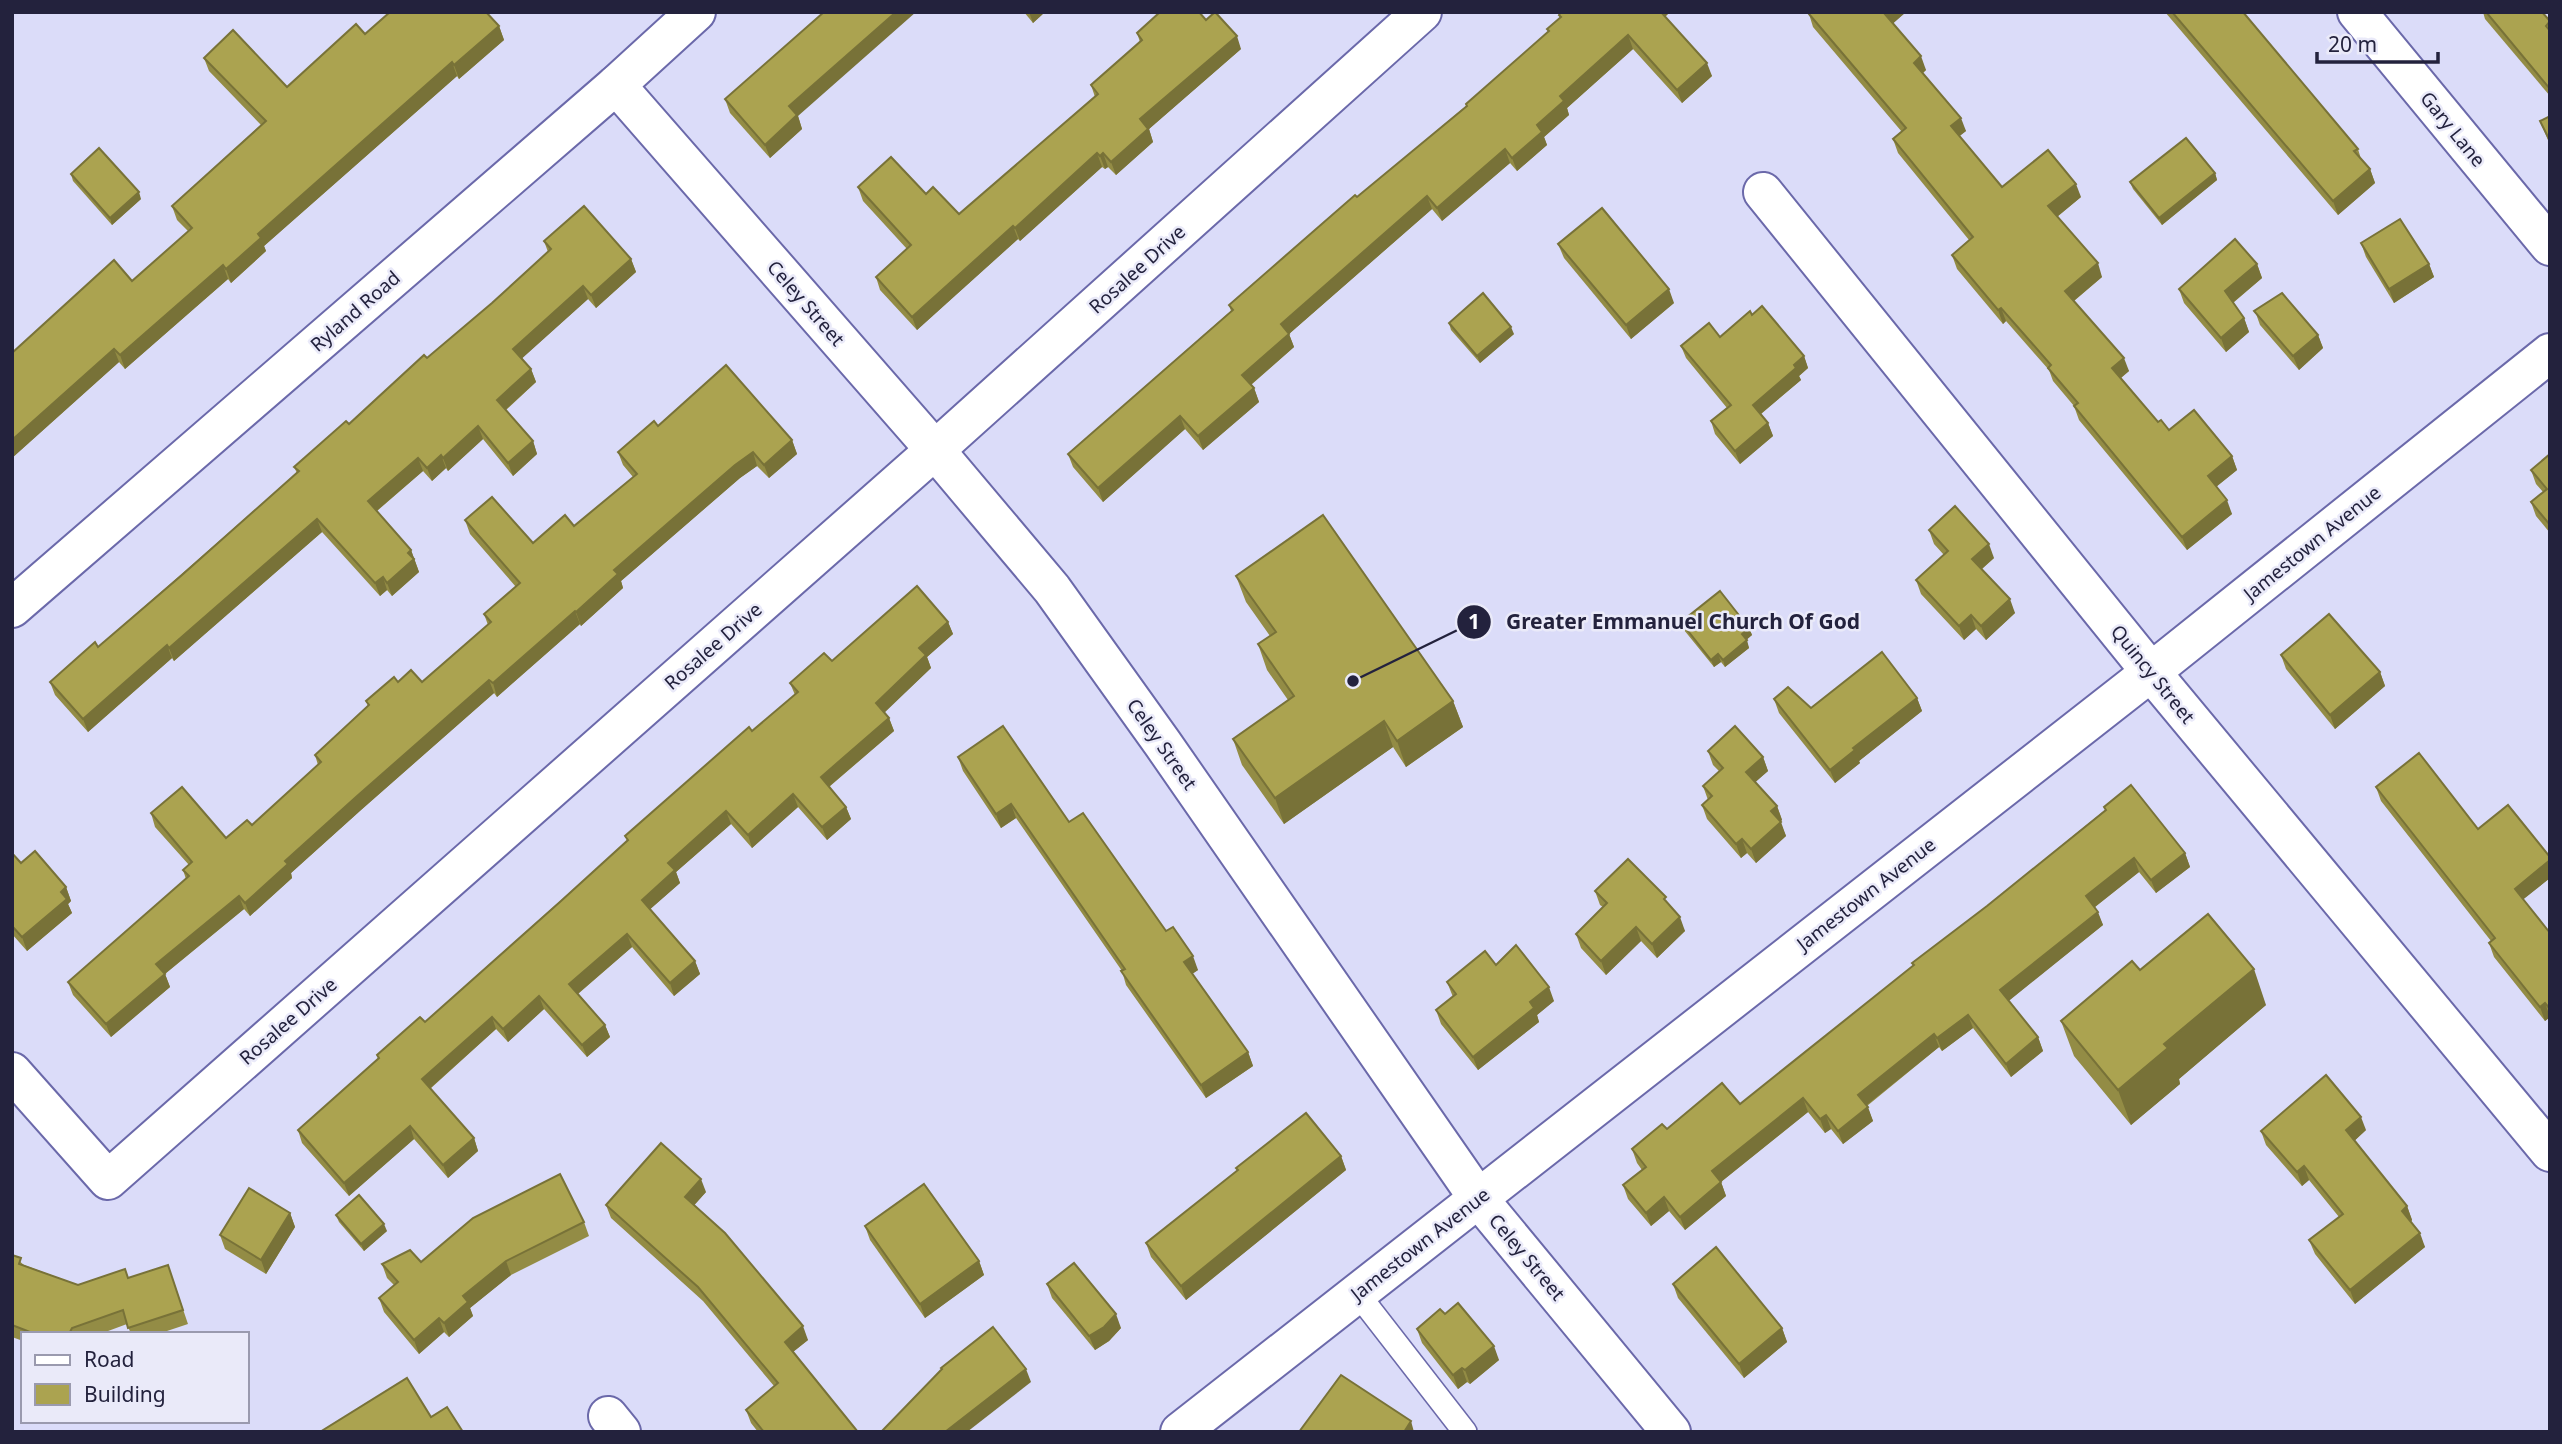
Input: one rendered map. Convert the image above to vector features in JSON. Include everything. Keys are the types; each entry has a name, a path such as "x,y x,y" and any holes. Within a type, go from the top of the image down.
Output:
{"street":[{"name":"Ryland Road","path":"12,608 617,85 696,12"},
{"name":"Rosalee Drive","path":"12,1072 108,1180 935,450 1422,12"},
{"name":"Gary Lane","path":"2357,12 2550,246"},
{"name":"Celey Street","path":"617,85 935,450 1052,589 1163,744 1478,1198 1671,1432"},
{"name":"Quincy Street","path":"1763,192 2151,671 2550,1152"},
{"name":"Jamestown Avenue","path":"1180,1432 2151,671 2550,353"}],"lane":[{"path":"1357,1293 1465,1432"}],"building":[{"path":"390,12 486,12 499,26 454,65 452,62 258,234 261,238 226,269 223,265 120,355 114,349 12,440 12,353 114,260 132,281 192,228 172,206 266,121 204,58 233,30 287,87 356,24 365,34"},
{"path":"824,12 896,12 789,106 797,115 765,145 725,99"},
{"path":"1160,12 1199,12 1206,20 1215,12 1237,36 1140,119 1148,129 1111,162 1103,153 1100,156 1097,153 912,317 876,277 911,245 858,187 891,157 926,194 933,187 959,214 1098,94 1091,85 1142,40 1137,33"},
{"path":"1561,12 1661,12 1707,63 1677,90 1628,35 1560,96 1564,101 1537,125 1542,132 1512,158 1505,149 1437,208 1427,196 1281,324 1289,334 1242,375 1254,388 1198,436 1180,416 1098,488 1068,454 1233,310 1229,305 1355,195 1357,197 1467,106 1466,104 1549,31 1547,29 1561,17"},
{"path":"1810,12 1886,12 1884,13 1921,56 1914,63 1961,118 1951,126 2002,187 2048,150 2076,184 2048,206 2098,263 2065,291 2124,358 2112,368 2158,422 2161,420 2169,430 2194,410 2232,456 2208,476 2227,500 2182,537 2074,406 2078,403 2048,368 2051,365 2001,308 1998,310 1952,255 1973,237 1893,139 1906,128"},
{"path":"2172,12 2243,12 2358,149 2354,151 2370,169 2333,201"},
{"path":"2486,12 2542,12 2550,21 2546,26 2550,31 2550,89"},
{"path":"2550,116 2550,141 2540,121"},
{"path":"2186,138 2215,173 2159,218 2130,182"},
{"path":"99,148 139,192 110,218 71,174"},
{"path":"584,206 631,259 591,295 583,286 513,349 531,369 497,400 533,441 508,463 478,426 443,458 441,455 427,468 418,458 368,501 411,550 408,553 414,559 387,583 383,577 375,583 317,519 83,719 50,682 95,642 98,647 182,575 299,471 294,467 346,421 349,424 424,355 427,358 492,303 551,249 544,241"},
{"path":"1602,208 1669,289 1626,325 1558,244"},
{"path":"2400,219 2429,264 2389,289 2361,243"},
{"path":"2235,239 2257,264 2225,291 2244,318 2221,338 2179,289"},
{"path":"1483,293 1511,327 1477,356 1449,323"},
{"path":"2282,293 2318,335 2293,356 2254,311"},
{"path":"1762,306 1804,356 1794,365 1796,368 1753,405 1768,423 1735,451 1711,421 1731,405 1681,346 1709,323 1720,337 1750,311 1752,315"},
{"path":"726,365 792,440 764,465 753,452 735,465 614,570 618,574 576,612 493,683 489,680 356,797 285,861 288,864 245,903 239,896 156,964 165,974 106,1024 68,982 189,876 183,870 192,862 151,813 182,787 226,838 247,820 252,825 321,762 315,755 369,705 366,701 394,677 398,682 411,670 422,682 491,622 484,614 520,583 465,520 492,497 533,543 565,515 574,526 637,474 618,452 654,421 658,426"},
{"path":"2550,454 2550,525 2531,502 2547,489 2531,470"},
{"path":"1955,506 1989,544 1972,559 2010,599 1981,626 1971,615 1959,626 1916,580 1948,551 1929,530"},
{"path":"1323,515 1453,701 1397,741 1384,721 1275,798 1233,739 1294,696 1258,644 1276,632 1236,576"},
{"path":"917,586 948,622 919,648 926,655 876,703 889,718 821,777 846,807 822,827 793,794 748,835 726,811 668,863 675,870 642,900 695,961 670,983 627,934 569,984 605,1025 582,1045 539,996 503,1029 492,1017 422,1079 474,1138 443,1165 410,1126 344,1183 298,1130 379,1058 377,1055 420,1017 425,1022 561,901 628,840 625,836 749,727 752,731 798,692 790,683 824,653 832,661"},
{"path":"1720,591 1749,628 1742,634 1747,640 1723,660 1718,654 1711,660 1681,622"},
{"path":"2329,614 2380,672 2330,715 2281,655"},
{"path":"1882,652 1917,698 1853,748 1855,750 1830,770 1774,699 1788,687 1811,708"},
{"path":"1003,726 1069,822 1083,813 1166,931 1173,927 1193,956 1184,962 1248,1052 1201,1085 1121,971 1125,969 1011,804 996,814 958,757"},
{"path":"1735,726 1763,757 1746,772 1777,806 1771,811 1781,822 1751,849 1742,839 1736,844 1702,805 1712,796 1703,786 1723,768 1708,751"},
{"path":"2419,753 2478,829 2508,805 2550,857 2550,860 2515,889 2550,933 2550,1009 2545,1003 2540,1007 2489,943 2495,938 2376,787"},
{"path":"2131,785 2185,853 2151,880 2134,858 2086,896 2098,912 2000,990 2038,1037 2006,1064 1968,1015 1937,1038 1934,1034 1858,1095 1868,1107 1838,1131 1826,1115 1820,1119 1803,1098 1712,1171 1721,1182 1680,1217 1664,1197 1646,1213 1623,1185 1646,1167 1632,1149 1662,1124 1667,1129 1722,1083 1740,1104 1914,965 1912,963 2106,810 2104,807"},
{"path":"35,851 66,887 61,892 67,899 22,937 12,926 12,853 21,863"},
{"path":"1628,859 1666,897 1664,899 1680,917 1652,944 1636,927 1601,961 1576,934 1607,903 1595,891"},
{"path":"2208,914 2254,969 2164,1044 2168,1048 2118,1090 2061,1021 2132,961 2140,970"},
{"path":"1516,945 1549,987 1530,1002 1534,1008 1473,1057 1436,1010 1456,994 1447,982 1485,951 1496,965"},
{"path":"2326,1075 2361,1117 2346,1130 2407,1206 2402,1211 2420,1233 2350,1290 2309,1240 2343,1214 2304,1166 2297,1172 2261,1131"},
{"path":"1306,1113 1341,1156 1181,1286 1146,1243"},
{"path":"661,1143 701,1179 685,1197 725,1233 803,1326 785,1342 858,1432 764,1432 746,1410 778,1383 698,1287 606,1205"},
{"path":"560,1174 584,1222 506,1261 463,1296 468,1302 444,1323 439,1318 414,1340 379,1298 398,1282 382,1264 410,1250 421,1262 473,1218"},
{"path":"924,1184 979,1261 920,1304 865,1226"},
{"path":"249,1188 290,1213 261,1260 220,1235"},
{"path":"359,1195 384,1224 361,1244 336,1215"},
{"path":"1716,1247 1782,1328 1739,1364 1673,1284"},
{"path":"12,1255 21,1258 19,1264 78,1285 125,1269 128,1278 168,1265 183,1310 128,1328 123,1310 72,1328 70,1332 30,1332 12,1325"},
{"path":"1074,1263 1116,1314 1104,1327 1089,1336 1047,1284"},
{"path":"1458,1303 1494,1346 1465,1370 1462,1368 1453,1375 1417,1329 1440,1309 1445,1314"},
{"path":"993,1327 1026,1369 945,1432 881,1432 941,1368"},
{"path":"1341,1375 1411,1421 1404,1432 1299,1432"},
{"path":"407,1378 431,1417 447,1407 463,1432 320,1432"}],"place":[{"name":"Greater Emmanuel Church Of God","path":"1353,681"}]}
